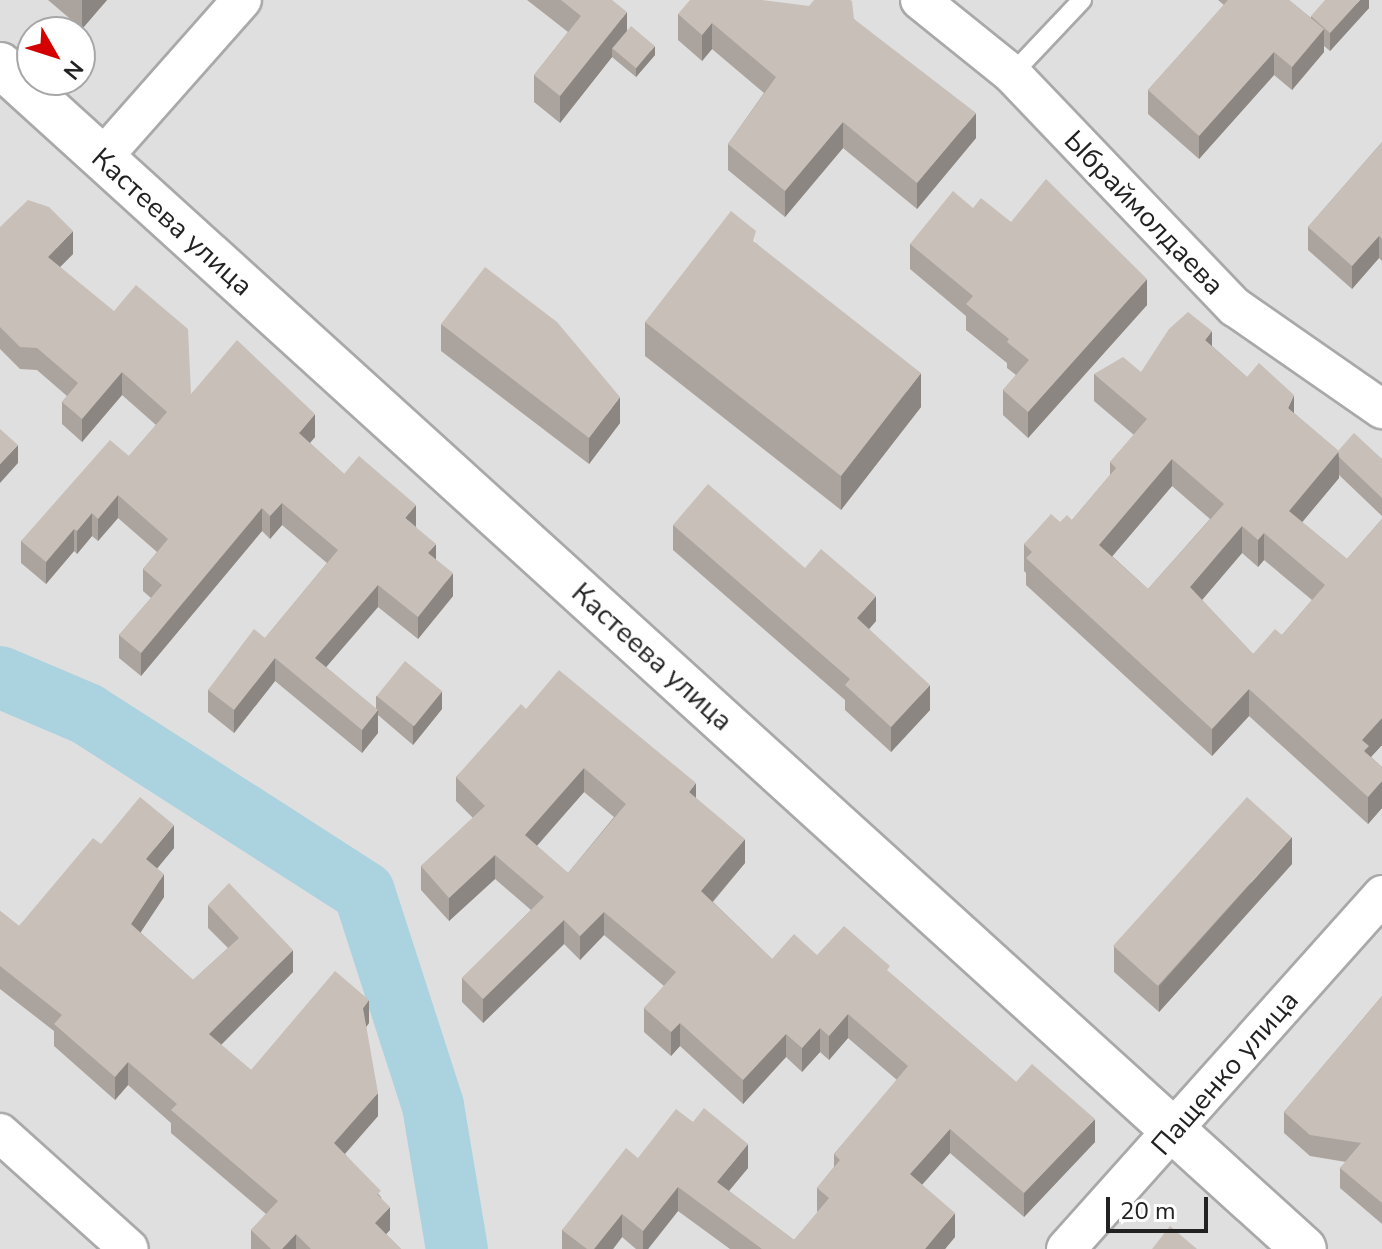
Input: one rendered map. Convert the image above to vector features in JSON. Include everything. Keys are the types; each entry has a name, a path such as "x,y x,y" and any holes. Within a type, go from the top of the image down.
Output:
{"street":[{"path":"102,158 242,0"},
{"name":"Ыбраймолдаева","path":"920,0 1012,74 1235,307 1382,409"},
{"name":"Кастеева улица","path":"0,65 1304,1249"},
{"name":"Пащенко улица","path":"1066,1249 1382,895"},
{"path":"0,1133 125,1248"}],"lane":[{"path":"1012,74 1082,0"}],"shaded area":[{"path":"0,0 1382,0 1382,1249 0,1249"}],"building":[{"path":"561,0 612,0 627,12 560,96 534,75 581,16"},
{"path":"690,0 762,0 809,6 814,0 850,0 854,19 976,113 917,183 843,122 785,191 728,144 776,77 712,23 702,35 678,14"},
{"path":"1228,0 1289,0 1324,29 1292,67 1274,52 1199,136 1148,90"},
{"path":"1325,0 1360,0 1330,33 1311,16"},
{"path":"631,26 655,46 636,68 612,48"},
{"path":"1382,142 1382,238 1379,236 1352,266 1308,227"},
{"path":"1046,179 1147,279 1028,412 1003,390 1029,360 1007,342 1009,339 966,304 973,296 910,244 953,191 973,208 981,198 1011,222"},
{"path":"28,200 49,207 73,231 48,257 114,311 136,285 188,329 191,394 237,340 315,414 299,433 344,474 359,456 416,505 405,518 436,544 428,553 453,573 418,617 378,585 315,658 378,710 362,730 275,658 234,710 208,690 254,629 265,638 338,550 282,503 270,516 262,508 141,653 119,635 162,585 143,569 168,539 118,495 98,519 92,513 77,531 74,529 46,562 21,541 110,440 129,456 167,412 122,372 82,419 62,402 78,383 37,348 20,347 0,327 0,227"},
{"path":"731,211 756,231 753,241 921,373 841,476 645,322"},
{"path":"485,267 557,322 620,397 589,438 441,324"},
{"path":"1188,312 1212,331 1205,340 1247,377 1259,363 1294,395 1288,408 1339,451 1289,511 1347,559 1382,519 1382,718 1362,740 1369,746 1364,751 1382,767 1382,781 1368,797 1249,689 1212,729 1026,558 1032,552 1024,544 1051,514 1060,522 1067,515 1072,520 1116,468 1110,462 1147,419 1094,374 1123,357 1141,372 1169,329","holes":["1172,459 1224,504 1148,589 1099,545","1242,526 1258,540 1264,533 1325,585 1282,635 1275,629 1253,654 1190,587"]},
{"path":"0,429 18,445 0,464"},
{"path":"1354,433 1382,459 1382,498 1339,457 1338,451"},
{"path":"708,484 805,568 821,549 876,596 857,618 930,685 891,727 845,685 850,679 673,525"},
{"path":"405,661 442,691 414,726 377,696"},
{"path":"559,670 696,783 689,792 745,839 701,891 772,959 794,934 817,955 844,926 890,966 887,970 1016,1082 1032,1064 1095,1119 1024,1193 950,1129 910,1174 955,1213 925,1249 762,1249 678,1187 643,1231 622,1214 594,1249 587,1249 562,1230 626,1148 638,1158 676,1109 693,1122 704,1108 748,1144 717,1182 794,1240 829,1198 817,1188 840,1160 834,1154 908,1066 848,1014 829,1036 820,1028 802,1048 786,1034 743,1080 680,1023 671,1032 644,1008 676,972 604,912 580,936 564,920 483,999 462,978 544,897 495,855 449,898 421,866 485,806 456,777 521,704 526,709","holes":["584,768 626,804 568,873 525,835"]},
{"path":"140,797 174,825 146,859 164,874 131,924 193,980 239,938 208,905 229,883 293,950 209,1034 251,1070 335,971 369,1000 363,1008 378,1093 334,1143 381,1191 377,1194 390,1207 375,1223 401,1249 311,1249 296,1234 282,1249 271,1249 251,1230 278,1201 171,1110 177,1104 128,1062 115,1077 54,1024 62,1015 0,966 0,911 19,926 93,838 101,844"},
{"path":"1247,797 1292,837 1158,986 1113,946"},
{"path":"1382,996 1382,1203 1340,1168 1361,1143 1310,1135 1284,1112"},
{"path":"1170,1226 1197,1249 1152,1249"}],"waterway":[{"path":"0,677 87,714 364,892 433,1106 457,1249"}]}
